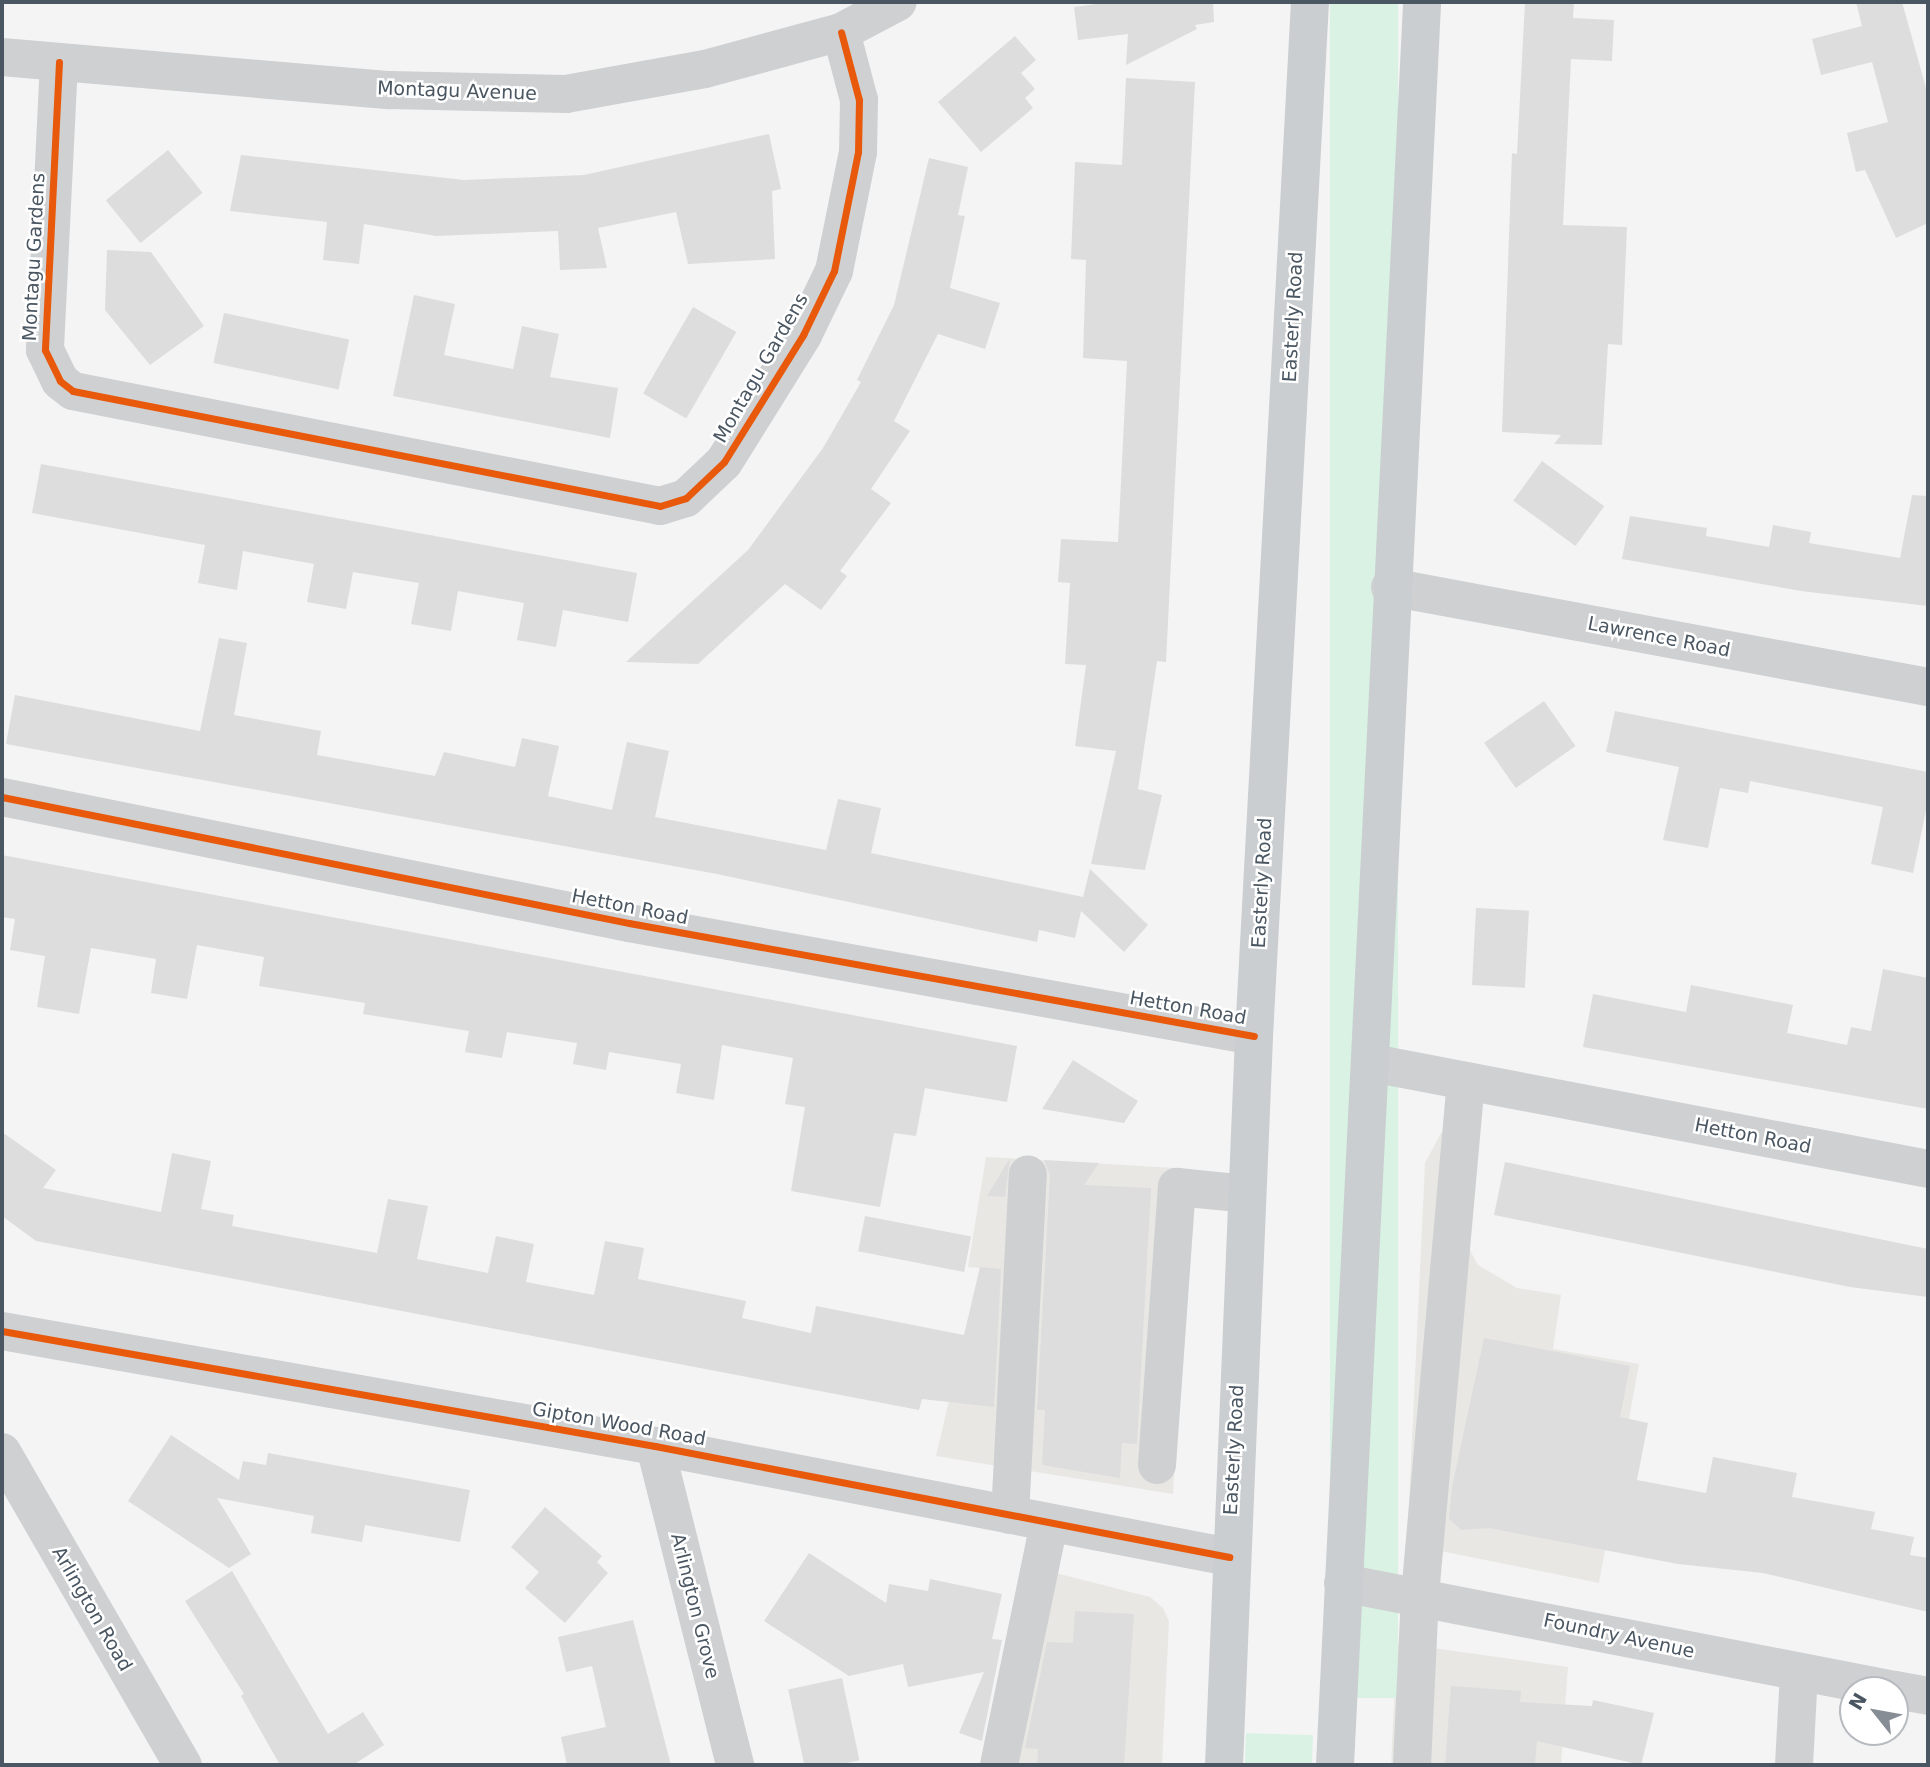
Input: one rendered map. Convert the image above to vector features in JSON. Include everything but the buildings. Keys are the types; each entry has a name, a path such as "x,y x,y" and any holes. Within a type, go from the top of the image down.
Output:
{"main road":[{"name":"Easterly Road","path":"1224,1765 1229,1558 1254,1036 1310,2"},
{"path":"1335,1765 1372,1063 1390,587 1422,2"}],"street":[{"name":"Montagu Avenue","path":"2,57 390,90 566,94 705,69 841,33 898,2"},
{"name":"Montagu Gardens","path":"59,62 45,350 60,381 73,391 660,506 686,499 724,462 797,346 834,271 858,152 859,100 841,33"},
{"name":"Lawrence Road","path":"1390,587 1928,687"},
{"name":"Hetton Road","path":"2,797 629,923 1254,1036"},
{"name":"Hetton Road","path":"1372,1063 1928,1169"},
{"path":"1412,1765 1420,1595 1466,1081"},
{"path":"1010,1515 1028,1174"},
{"path":"1157,1465 1177,1187 1247,1194"},
{"name":"Gipton Wood Road","path":"2,1331 655,1446 1229,1558"},
{"name":"Arlington Grove","path":"655,1446 735,1765"},
{"name":"Arlington Road","path":"2,1452 183,1765"},
{"path":"999,1765 1049,1523"},
{"name":"Foundry Avenue","path":"1343,1583 1420,1595 1839,1680"},
{"path":"1794,1765 1799,1673"},
{"name":"Foundry Avenue","path":"1909,1693 1928,1696"}],"shaded area":[{"path":"1455,1124 1467,1245 1478,1265 1517,1288 1561,1295 1553,1349 1639,1364 1599,1583 1431,1549 1408,1524 1425,1163 1441,1133"},
{"path":"986,1157 1192,1169 1173,1494 936,1456 980,1268 968,1267"},
{"path":"1024,1565 1150,1597 1163,1608 1169,1621 1162,1765 989,1765"},
{"path":"1397,1643 1568,1667 1561,1765 1391,1765"}],"green space":[{"path":"1330,2 1398,2 1398,1698 1330,1698"},
{"path":"1246,1733 1313,1735 1312,1765 1245,1765"}],"cycle path":[{"path":"59,62 45,350 60,381 73,391 660,506 686,498 724,462 803,335 834,271 858,152 859,100 841,32"},
{"path":"2,797 629,923 1254,1036"},
{"path":"2,1331 655,1446 1229,1557"}]}
